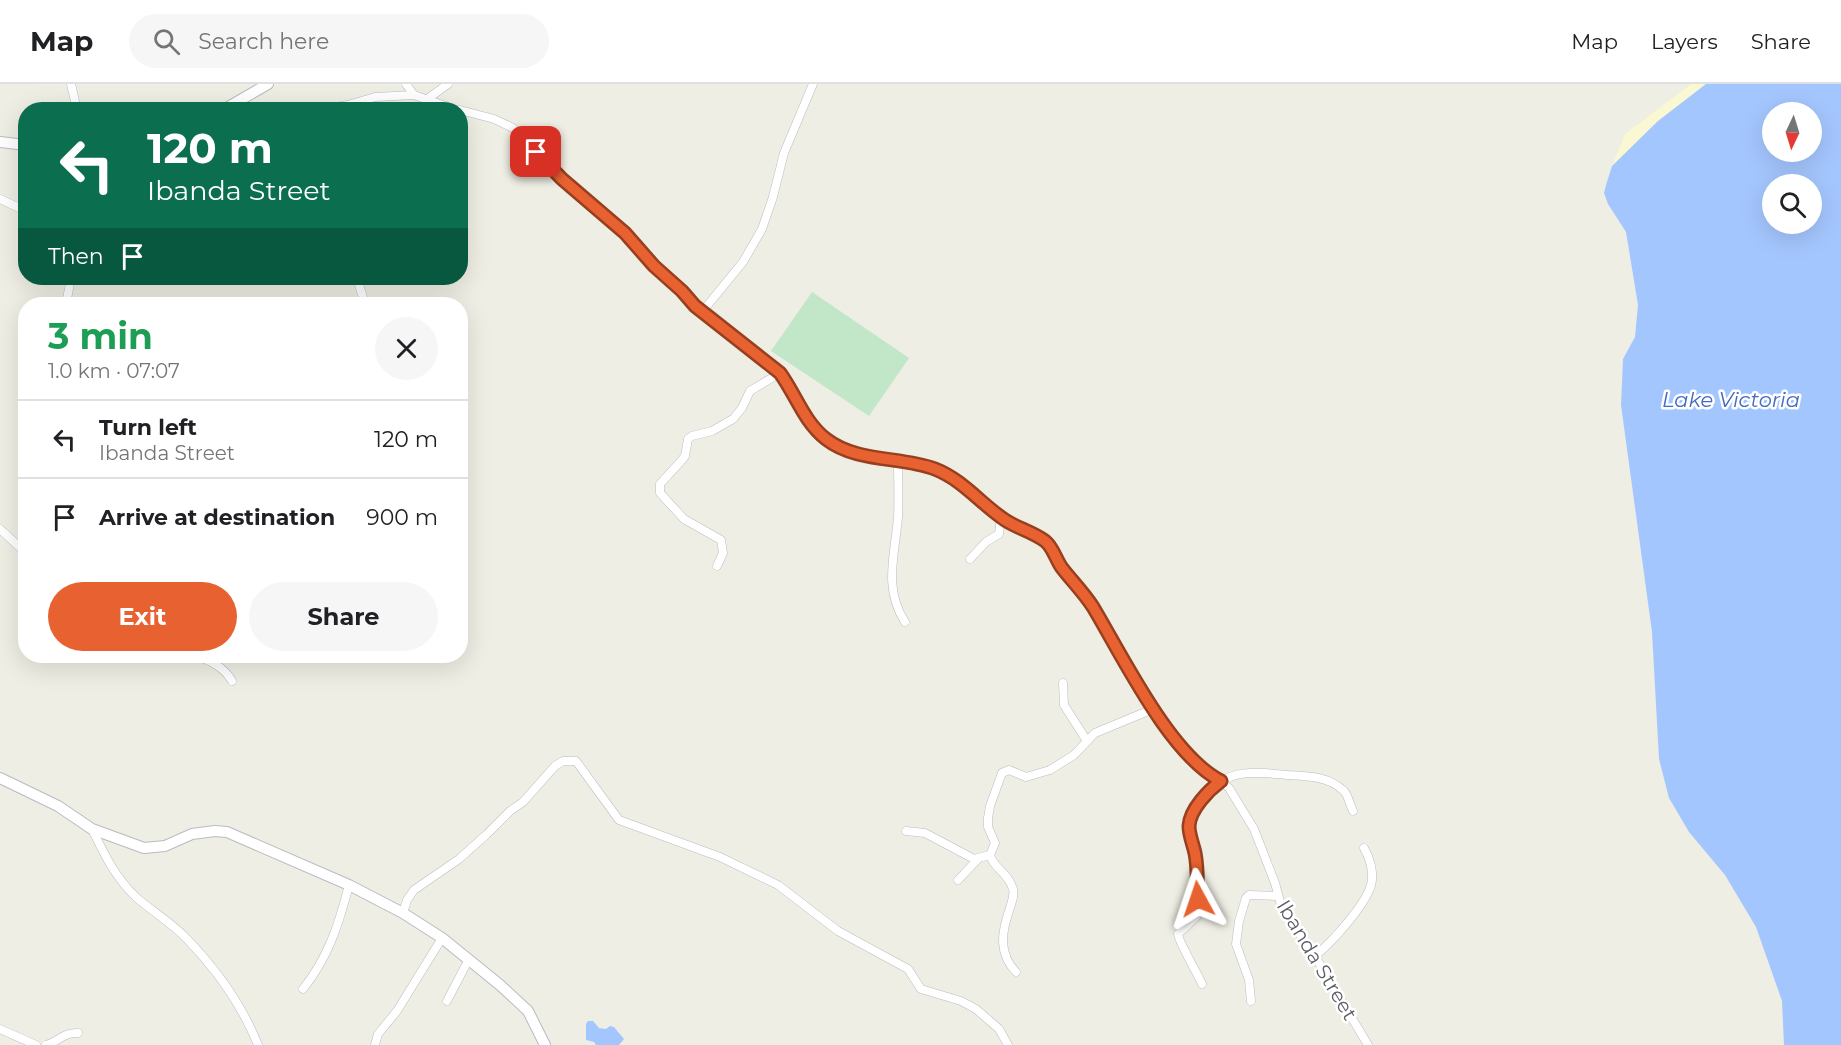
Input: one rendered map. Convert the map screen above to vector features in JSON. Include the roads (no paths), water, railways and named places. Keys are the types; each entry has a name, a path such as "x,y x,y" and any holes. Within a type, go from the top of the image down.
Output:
{"street":[{"path":"71,84 75,102"},
{"path":"238,102 268,84"},
{"path":"406,84 414,95"},
{"path":"426,100 448,84"},
{"path":"702,312 743,262 762,229 784,153 813,84"},
{"path":"358,102 375,97 414,95"},
{"name":"Ibanda Street","path":"414,95 433,102"},
{"name":"Ibanda Street","path":"468,112 495,119 513,128 562,179 625,233 654,266 702,312 780,373 800,408 826,440 842,449 921,465 945,474 963,485 1001,517 1048,543 1061,566 1094,609 1153,709 1194,760 1206,772 1229,788 1254,829 1275,883 1282,909 1315,956 1368,1045"},
{"path":"1,145 18,145"},
{"path":"0,199 18,208"},
{"path":"717,567 723,553 721,540 684,519 660,493 660,484 685,456 688,439 712,431 733,419 755,386 780,373"},
{"path":"898,461 898,516 891,577 896,604 905,622"},
{"path":"970,559 986,542 999,534 1001,517"},
{"path":"0,529 18,546"},
{"path":"212,663 224,670 232,681"},
{"path":"1063,683 1064,705 1087,741"},
{"path":"958,880 978,859 990,855 995,843 988,827 988,813 1003,772 1010,770 1023,777 1036,775 1066,761 1095,733 1153,709"},
{"path":"1080,731 1101,730"},
{"path":"403,914 407,900 414,890 459,859 510,811 523,802 555,766 563,761 576,761 619,820 720,857 778,885 838,931 908,969 921,989 961,1001 976,1009 999,1029 1008,1045"},
{"path":"1202,984 1191,959 1178,940 1178,934 1194,921 1198,907 1195,856 1189,822 1194,811 1212,788 1221,781 1242,773 1265,771 1315,776 1325,779 1346,792 1353,811"},
{"path":"0,778 58,806 92,829 149,848 165,846 192,834 227,832 349,885 442,938 469,959 528,1011 545,1045"},
{"path":"92,829 106,858 122,881 135,896 186,938 220,978 248,1022 258,1045"},
{"path":"906,831 925,833 978,859"},
{"path":"1315,956 1342,929 1367,894 1372,883 1372,874 1364,848"},
{"path":"990,855 994,863 1005,873 1014,890 1014,899 1006,920 1002,949 1008,963 1016,972"},
{"path":"303,989 328,952 339,923 349,885"},
{"path":"1251,1001 1249,980 1236,944 1239,921 1249,895 1278,896"},
{"path":"375,1045 378,1034 397,1011 442,938"},
{"path":"447,1001 469,959"},
{"path":"0,1029 36,1045"},
{"path":"46,1045 62,1035 78,1033"}],"water":[{"name":"Lake Victoria","path":"1706,84 1841,84 1841,1045 1784,1045 1782,1001 1756,927 1725,875 1689,832 1669,798 1659,759 1652,632 1621,405 1623,359 1635,337 1638,305 1626,232 1608,204 1604,193 1612,166 1658,121"},
{"path":"588,1021 593,1021 599,1028 614,1027 624,1039 619,1045 596,1045 586,1040"}]}
